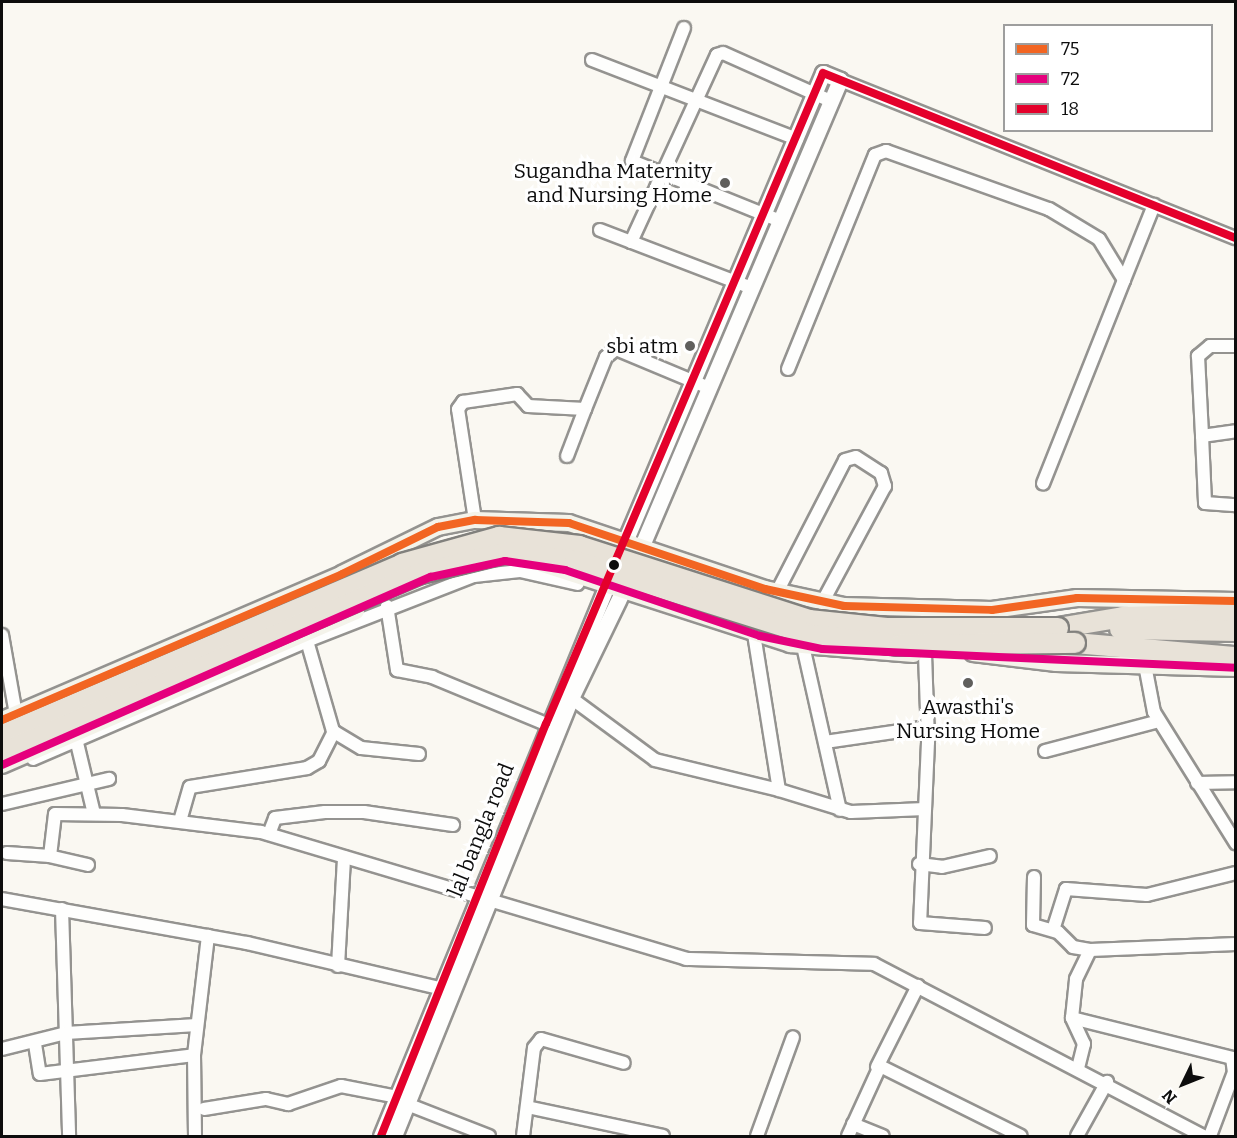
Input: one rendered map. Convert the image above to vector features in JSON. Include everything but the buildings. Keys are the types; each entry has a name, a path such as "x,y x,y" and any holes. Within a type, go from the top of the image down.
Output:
{"highway":[{"path":"2,735 402,564 499,537 579,546 809,620 887,628 1236,631"},
{"path":"2,753 417,574 497,554 575,561 811,635 900,645 1075,643 1236,647"},
{"path":"1058,628 1123,617 1236,614"},
{"path":"1075,643 1235,667"}],"main road":[{"path":"9,717 342,574 438,527 475,520 569,523 777,592 822,603 887,610 992,610 1077,598 1236,601"},
{"path":"2,765 458,567 537,562 612,590 754,634 803,646 925,654 993,653 1056,663 1235,667"}],"street":[{"path":"684,28 631,159 771,218"},
{"path":"631,242 717,55 723,53 831,101"},
{"path":"592,60 661,83 797,139"},
{"path":"665,467 771,218 797,139 823,74 1236,238"},
{"path":"771,218 840,80"},
{"path":"788,369 870,160 882,152 1049,209 1099,239 1124,280"},
{"path":"1043,484 1154,205"},
{"path":"600,230 743,285"},
{"path":"1236,346 1210,346 1198,356 1205,503 1236,505"},
{"path":"567,456 606,357 616,349 701,385"},
{"path":"475,520 461,404 517,394 528,406 585,409"},
{"path":"1202,436 1236,431"},
{"path":"777,592 845,460 856,458 880,473 885,486 822,603"},
{"name":"lal bangla road","path":"381,1137 402,1100 483,901 571,698 612,590 625,541 665,467"},
{"name":"lal bangla road","path":"483,901 546,724 612,590 641,546 665,467"},
{"path":"2,771 77,744 387,606 445,584 502,572 552,576 612,590"},
{"path":"387,606 397,669 432,677 546,724"},
{"path":"754,634 779,789"},
{"path":"2,635 9,717"},
{"path":"307,641 334,732 361,748 418,754"},
{"path":"803,646 840,810"},
{"path":"925,654 928,727 926,808 919,864 920,923 985,928"},
{"path":"1145,665 1159,721 1236,843"},
{"path":"571,698 656,760 779,789 840,810 926,808"},
{"path":"1045,751 1159,721"},
{"path":"825,742 928,727"},
{"path":"180,821 190,787 308,768 319,760 334,732"},
{"path":"77,744 94,814"},
{"path":"2,804 87,786 109,779"},
{"path":"1197,783 1236,782"},
{"path":"269,834 275,818 325,812 364,812 453,825"},
{"path":"50,856 55,814 94,814 180,821 269,834 483,901 686,959 855,959 918,986 1107,1082 1203,1137"},
{"path":"7,854 50,856 88,865"},
{"path":"919,864 942,867 990,856"},
{"path":"339,966 344,857"},
{"path":"1053,930 1066,889 1147,895 1236,873"},
{"path":"1034,878 1033,924 1053,930 1073,947 1090,950 1236,944"},
{"path":"2,898 208,936 446,990"},
{"path":"62,909 69,1137"},
{"path":"195,1137 194,1055 208,936"},
{"path":"1078,1068 1084,1044 1072,1018 1076,980 1090,950"},
{"path":"848,1137 877,1067 918,986"},
{"path":"1072,1018 1232,1058 1234,1072 1210,1137"},
{"path":"2,1049 35,1044 66,1033 197,1025"},
{"path":"757,1137 793,1037"},
{"path":"524,1137 534,1048 541,1040 624,1063"},
{"path":"35,1044 39,1072 66,1072 194,1055"},
{"path":"877,1067 1021,1137"},
{"path":"1077,1137 1107,1082"},
{"path":"204,1109 266,1099 288,1104 341,1086 402,1100 489,1137"},
{"path":"394,1137 402,1100"},
{"path":"527,1107 663,1137"},
{"path":"853,1124 883,1137"}],"transit line":[{"name":"18","path":"381,1136 546,724 823,73 1236,238"},
{"name":"75","path":"2,720 342,574 438,527 475,520 569,523 765,589 844,606 992,610 1077,598 1236,601"},
{"name":"72","path":"2,765 431,577 505,561 565,570 760,636 822,649 1236,668"}],"place":[{"name":"Sugandha Maternity and Nursing Home","path":"725,183"},
{"name":"sbi atm","path":"690,346"},
{"name":"Awasthi's Nursing Home","path":"968,683"}]}
